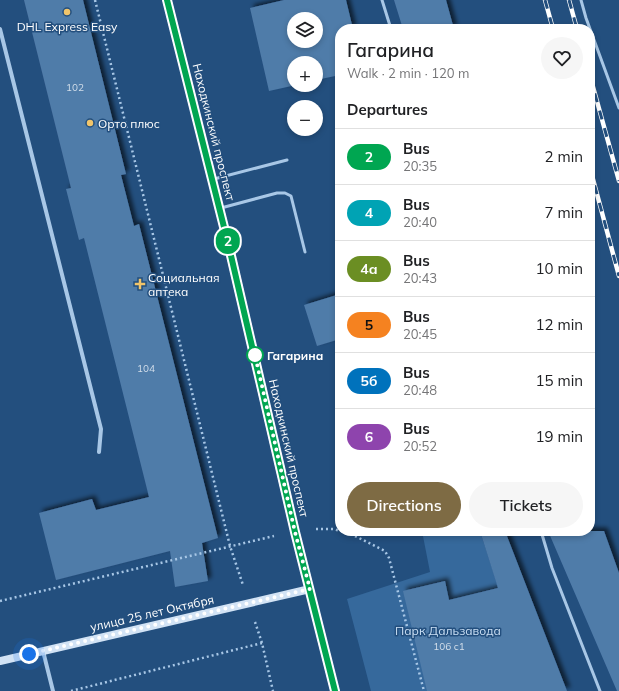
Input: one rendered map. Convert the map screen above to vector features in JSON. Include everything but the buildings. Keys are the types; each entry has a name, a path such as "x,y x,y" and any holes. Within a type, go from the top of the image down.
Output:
{"main road":[{"name":"Находкинский проспект","path":"167,0 220,208 295,532 335,691"}],"street":[{"path":"0,29 101,429 99,452"},
{"name":"улица 25 лет Октября","path":"0,661 310,589"},
{"path":"43,651 52,691"}],"lane":[{"path":"382,0 389,24"},
{"path":"581,0 588,24"},
{"path":"595,43 619,108"},
{"path":"212,179 287,160"},
{"path":"220,208 277,193 284,193 291,196 305,252"},
{"path":"543,536 552,568 600,691"}],"path":[{"path":"95,0 230,546 262,642 273,691"},
{"path":"0,601 295,532"},
{"path":"355,536 385,550 387,554 424,691"},
{"path":"70,691 262,642"}],"green space":[{"name":"Парк Дальзавода","path":"423,536 482,536 532,691 371,691 347,599 430,572"}],"railway":[{"path":"545,0 552,24"},
{"path":"569,0 576,24"},
{"path":"595,94 619,181"},
{"path":"595,187 619,276"}],"bus line":[{"name":"2","path":"167,0 229,247 295,532 335,691"}],"place":[{"name":"DHL Express Easy","path":"67,12"},
{"name":"Орто плюс","path":"90,123"},
{"name":"Социальная аптека","path":"140,284"},
{"name":"Гагарина","path":"255,355"}],"route":[{"path":"29,654 310,589 295,532 255,355"}]}
